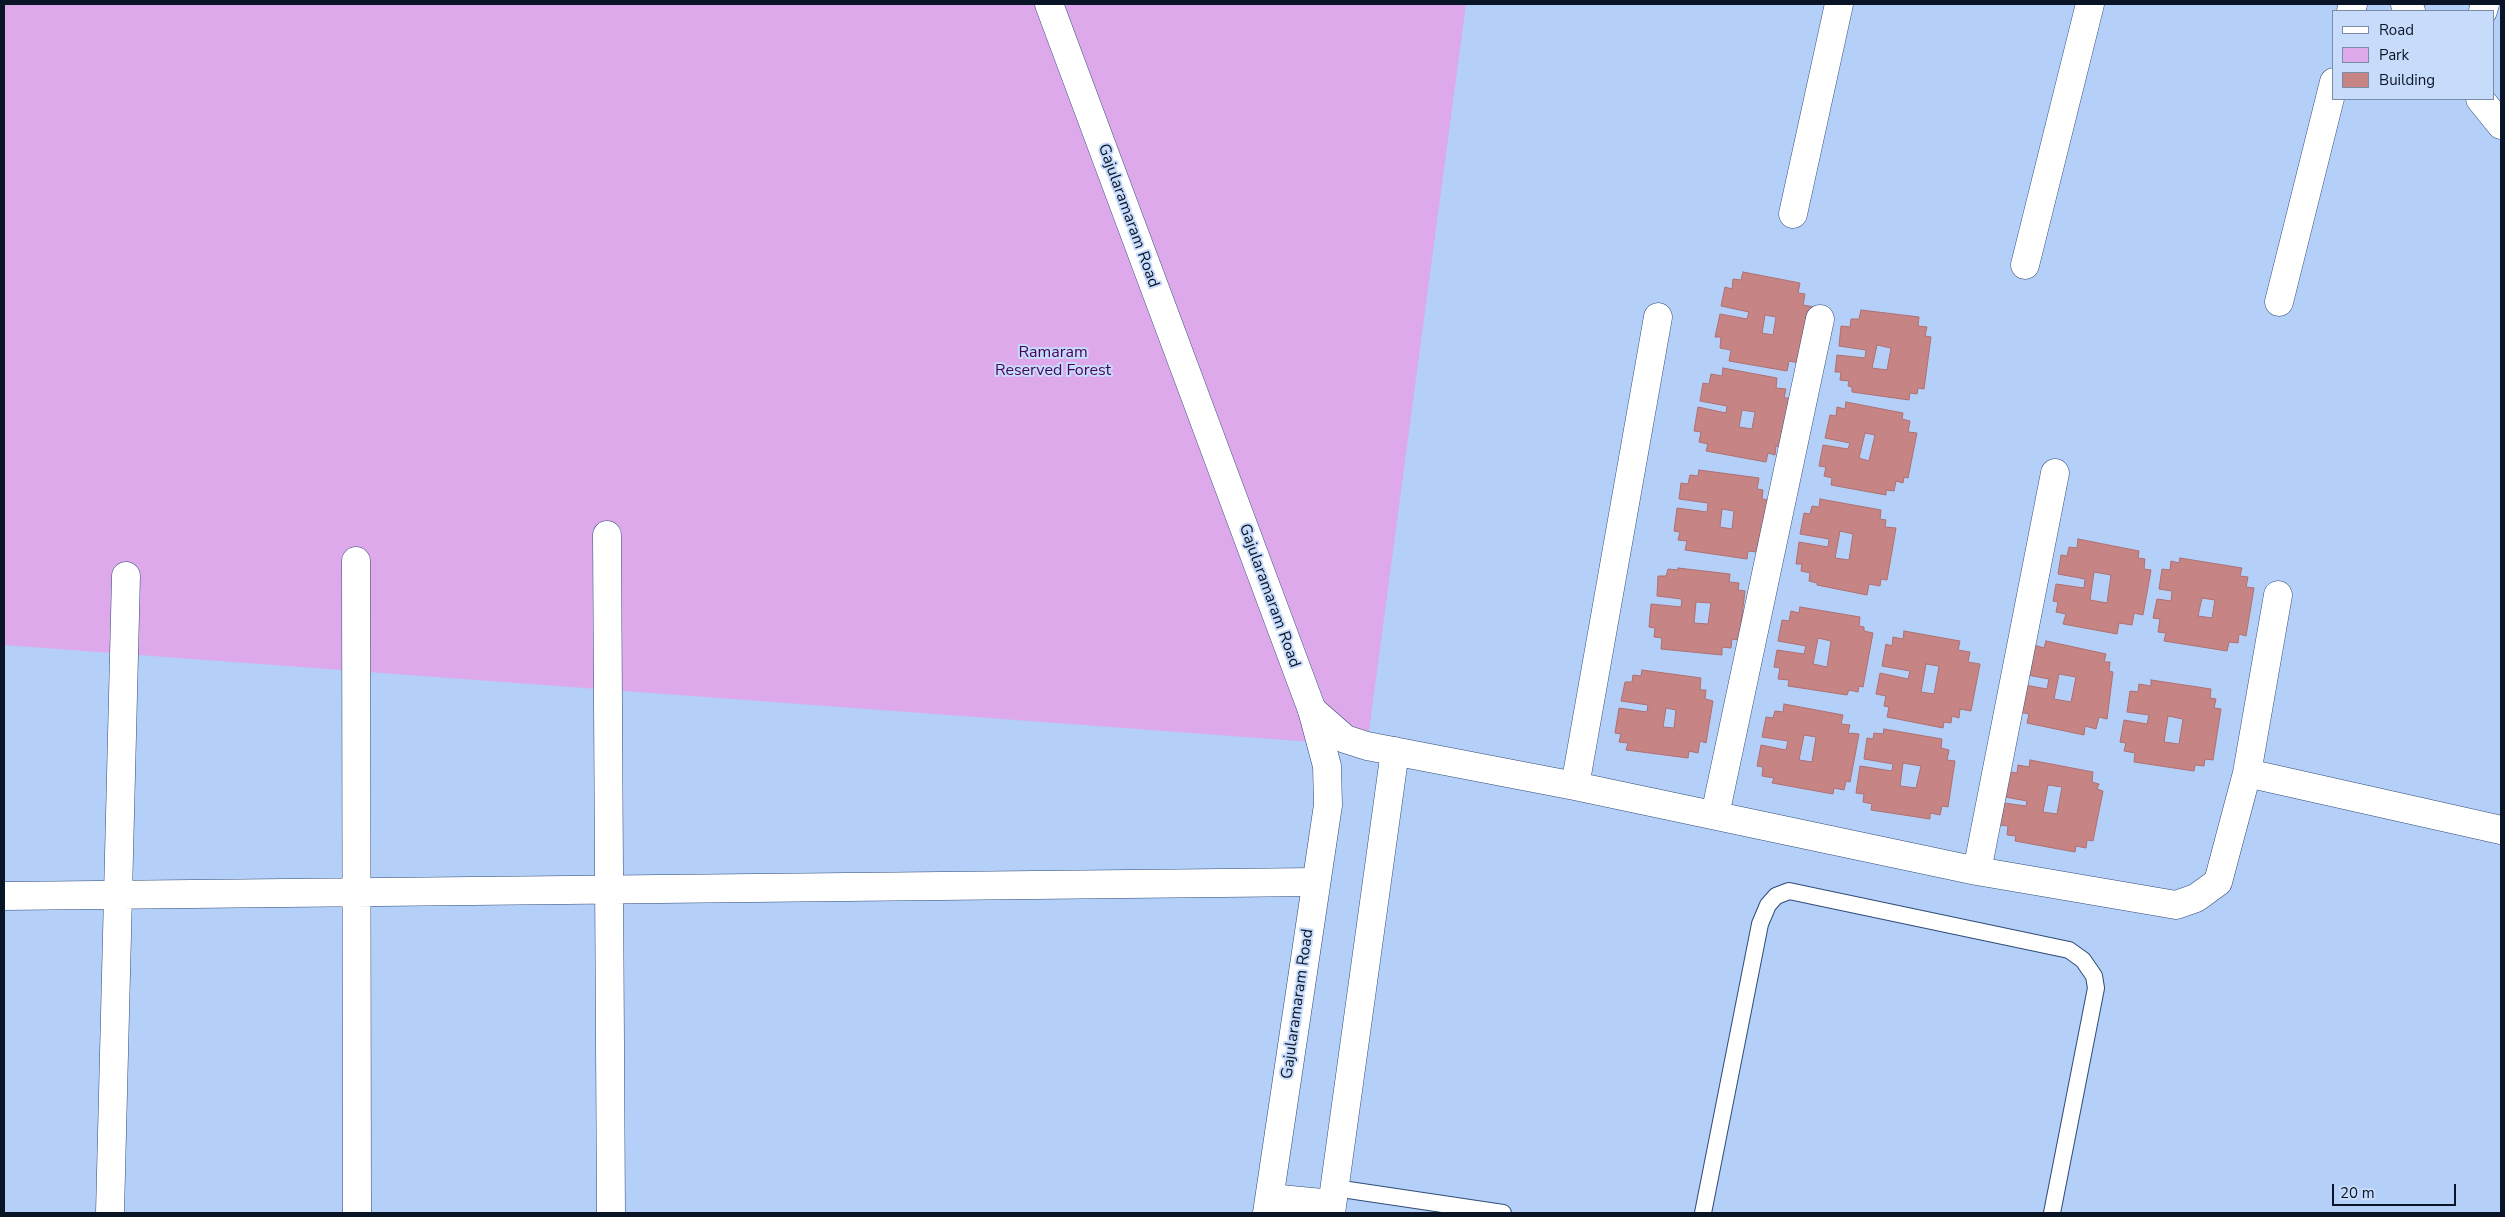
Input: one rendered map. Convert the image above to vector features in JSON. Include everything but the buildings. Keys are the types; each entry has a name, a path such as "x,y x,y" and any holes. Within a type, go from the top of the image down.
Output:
{"street":[{"name":"Gajularamaram Road","path":"1050,4 1312,710 1328,766 1328,805 1268,1206"},
{"path":"1792,214 1839,4"},
{"path":"2025,265 2090,4"},
{"path":"2279,302 2332,90"},
{"path":"2481,100 2501,125"},
{"path":"1575,786 1658,317"},
{"path":"1715,815 1820,320"},
{"path":"1978,871 2055,474"},
{"path":"607,535 611,1213"},
{"path":"356,561 357,1213"},
{"path":"110,1213 126,576"},
{"path":"1312,710 1345,738 1396,751 1575,786 1978,871 2176,905 2196,898 2218,882 2247,773 2278,595"},
{"path":"1268,1206 1332,1202 1396,751"},
{"path":"2247,773 2501,830"},
{"path":"4,896 1316,882"}],"lane":[{"path":"1703,1213 1760,924 1768,905 1776,896 1790,891 2069,950 2084,960 2094,976 2096,988 2052,1213"},
{"path":"1332,1202 1503,1213"}],"green space":[{"name":"Ramaram Reserved Forest","path":"4,4 1466,4 1367,746 4,645"}]}
